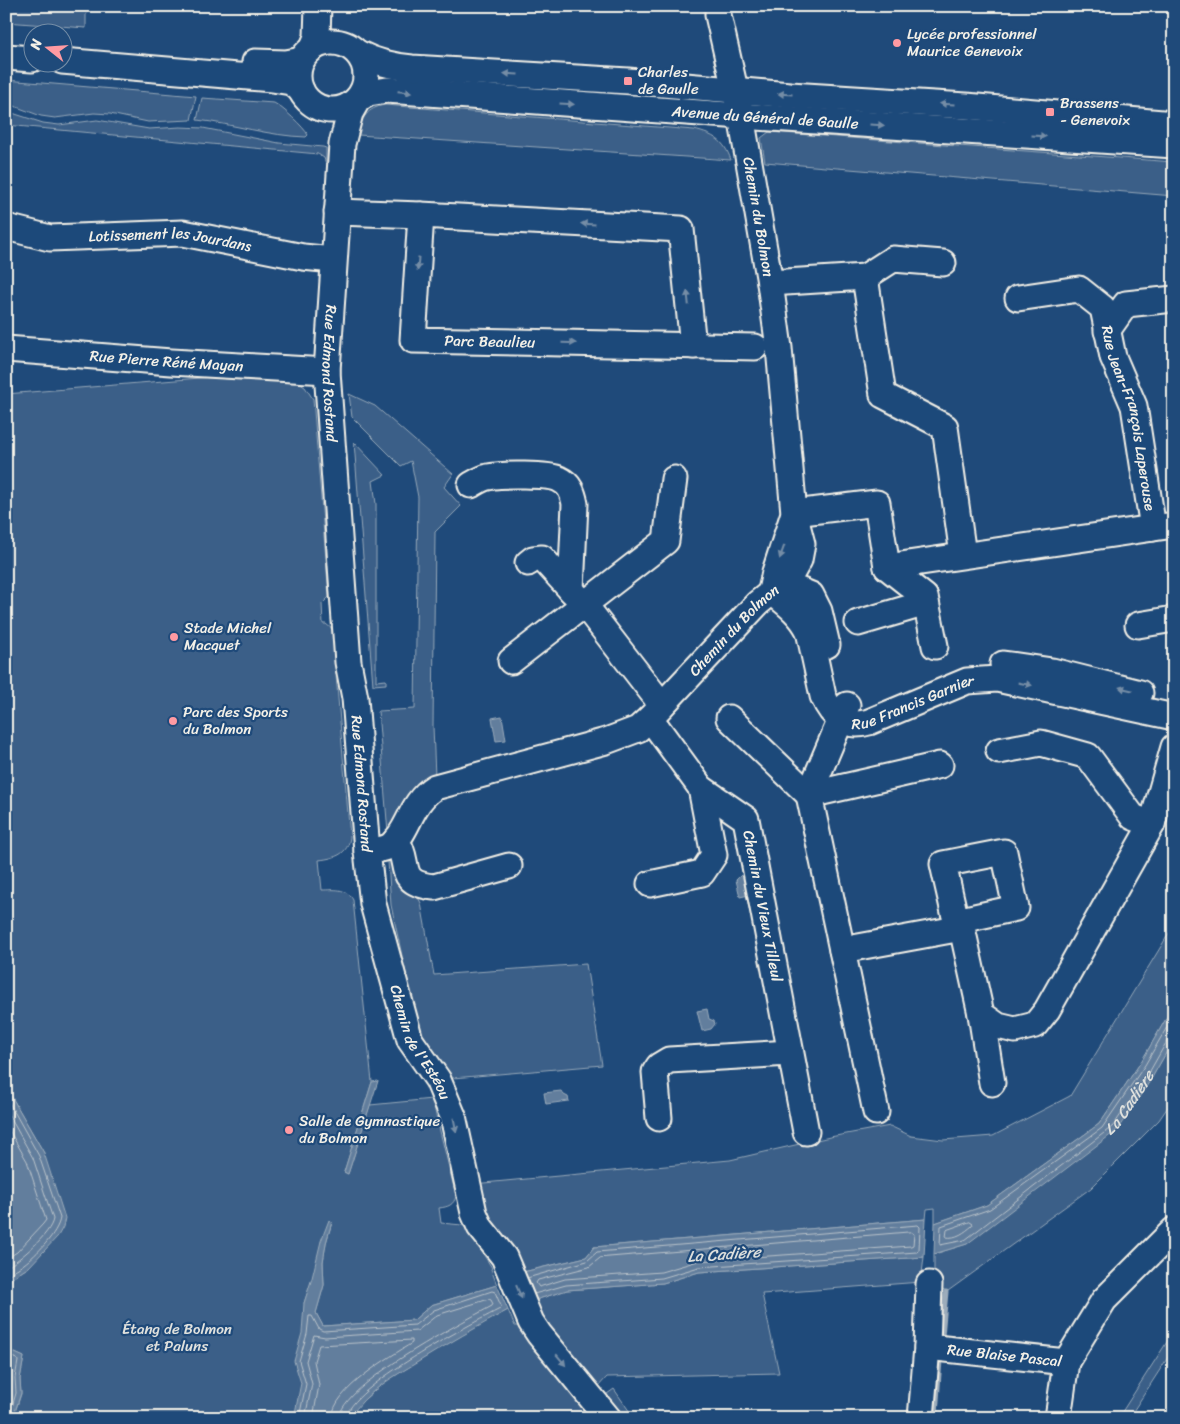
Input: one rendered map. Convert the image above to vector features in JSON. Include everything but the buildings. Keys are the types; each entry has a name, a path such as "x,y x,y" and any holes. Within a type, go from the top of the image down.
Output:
{"street":[{"path":"309,98 298,80 299,70 317,37 318,6"},
{"path":"72,62 282,80 291,82 309,98 329,110 340,109 358,99 366,82 367,72 335,18 334,6"},
{"name":"Chemin du Bolmon","path":"396,840 420,799 435,787 615,738 638,729 758,603 772,591 775,572 794,513 770,283 741,116 717,9"},
{"path":"6,41 22,42"},
{"path":"72,47 286,64 308,53 323,42 334,41 352,49"},
{"name":"Avenue du Général de Gaulle","path":"352,49 385,64 412,68 1050,112 1174,124"},
{"path":"6,57 22,58"},
{"name":"Avenue du Général de Gaulle","path":"358,99 369,93 387,90 741,116 1174,144"},
{"name":"Rue Edmond Rostand","path":"309,98 335,125 342,144"},
{"name":"Rue Edmond Rostand","path":"358,99 350,113 342,144 327,371 341,541 340,564 348,662 355,698 368,860"},
{"path":"337,212 681,229 693,346"},
{"name":"Parc Beaulieu","path":"421,215 413,340 755,347"},
{"name":"Lotissement les Jourdans","path":"6,227 50,238 183,233 303,257 333,260"},
{"path":"770,283 865,277 893,259 943,262"},
{"path":"865,277 884,395 945,427 964,555"},
{"path":"1018,298 1079,289 1103,308 1107,332"},
{"name":"Rue Jean-François Laperouse","path":"1163,526 1134,406 1113,357 1107,332 1126,304 1174,299"},
{"name":"Rue Pierre Réné Mayan","path":"6,349 171,362 327,371"},
{"path":"471,486 489,476 550,476 568,485 574,494 575,504 578,597"},
{"path":"511,661 578,597 666,541 674,479"},
{"path":"794,513 877,503 887,567 925,597 936,646"},
{"name":"Rue Francis Garnier","path":"794,513 802,544 806,578 811,595 819,611 840,698 850,724 860,724 967,681 997,679 1174,718"},
{"path":"887,567 1163,526"},
{"path":"772,591 790,578 799,560 802,544"},
{"name":"Chemin du Vieux Tilleul","path":"528,563 533,559 542,558 578,597 656,712 701,788 746,819 806,1132"},
{"path":"772,591 794,588 811,595"},
{"name":"Rue Francis Garnier","path":"772,591 796,611 809,631 823,696 831,710 845,712 855,706 870,704 942,672 980,664 1002,664 1052,671 1174,701"},
{"path":"858,623 926,603"},
{"path":"1138,625 1174,619"},
{"path":"809,795 845,712"},
{"path":"729,718 809,795 876,1112"},
{"path":"999,751 1041,742 1088,756 1133,817 1152,824"},
{"path":"981,1014 998,1026 1015,1030 1035,1025 1047,1010 1152,824 1174,746"},
{"path":"809,795 940,765"},
{"path":"650,884 702,873 714,855 701,788"},
{"path":"368,860 396,840 402,851 405,871 410,879 425,886 434,887 509,866"},
{"path":"842,950 906,938 959,924 1016,908 1004,852 942,864 959,924 981,1014 992,1083"},
{"name":"Chemin de l'Estéou","path":"368,860 373,904 410,1040 438,1080 453,1116 474,1213 480,1227 496,1246 506,1262 538,1334 608,1418"},
{"path":"659,1118 655,1072 659,1066 669,1060 790,1053"},
{"name":"Rue Blaise Pascal","path":"929,1284 927,1347 1066,1362 1104,1300 1174,1230"},
{"path":"921,1418 927,1347"},
{"path":"1058,1418 1066,1362"}],"green space":[{"path":"6,6 86,6 86,28 72,27 72,22 6,22"},
{"path":"6,80 196,96 191,120 148,122 110,114 94,113 55,118 41,116 6,103"},
{"path":"202,98 274,103 292,117 308,135 306,137 292,136 197,120"},
{"path":"385,105 694,130 717,139 725,148 731,160 358,135 363,119 369,111"},
{"path":"6,111 43,123 59,125 97,120 149,129 203,128 279,143 323,147 326,148 326,164 324,158 318,154 6,125"},
{"path":"769,132 1174,162 1174,196 765,162 761,138"},
{"name":"Parc des Sports du Bolmon","path":"212,377 297,382 305,387 313,399 329,597 322,604 323,624 332,629 350,837 347,847 340,854 319,860 322,890 343,891 353,900 372,1082 344,1172 348,1174 370,1105 432,1099 456,1196 454,1202 450,1205 439,1208 441,1223 462,1225 468,1230 492,1268 497,1285 431,1305 414,1320 323,1326 316,1313 324,1285 323,1262 332,1222 304,1303 356,1407 383,1383 462,1334 508,1310 515,1326 519,1326 576,1401 592,1418 13,1418 21,1394 20,1379 24,1357 6,1349 6,1291 12,1278 29,1267 44,1153 6,1087 6,394"},
{"path":"349,394 375,406 453,474 444,487 461,506 435,532 433,726 435,777 388,833 378,711 415,709 418,497 411,461 401,466 352,417"},
{"path":"354,442 385,475 373,481 376,504 376,681 386,680 386,684 373,685"},
{"path":"388,861 394,861 421,903 434,975 586,964 602,1065 453,1078 447,1085 439,1074 416,1020 391,905"},
{"path":"1174,925 1174,1005 1141,1062 1099,1124 987,1205 935,1223 935,1208 927,1209 926,1219 594,1247 586,1257 519,1273 510,1260 473,1184 730,1160 830,1137 890,1126 911,1136 943,1140 993,1136 1070,1096"},
{"path":"1174,1039 1174,1098 1159,1120 1091,1188 948,1291 934,1287 934,1254 967,1244 1150,1081"},
{"path":"924,1257 921,1282 762,1294 779,1373 607,1377 596,1389 590,1388 532,1301 567,1290 663,1283 699,1272"},
{"path":"1174,1331 1174,1348 1130,1416 1131,1418 1118,1418"},
{"path":"614,1389 634,1418 622,1418 613,1405 603,1400"}],"water":[{"path":"502,716 506,740 496,741 492,718"},
{"path":"741,875 746,878 749,895 740,897 736,880"},
{"name":"La Cadière","path":"1174,1005 1174,1039 1150,1081 1117,1130 967,1244 934,1254 935,1223 987,1205 1099,1124 1141,1062"},
{"path":"707,1009 709,1019 714,1021 715,1024 711,1029 702,1031 697,1011"},
{"path":"378,1081 348,1174 344,1172 372,1082"},
{"path":"6,1087 44,1153 65,1218 58,1236 29,1267 12,1278 6,1291"},
{"path":"561,1091 568,1097 569,1101 546,1104 544,1093"},
{"name":"La Cadière","path":"926,1219 924,1257 699,1272 663,1283 567,1290 532,1301 519,1273 586,1257 594,1247"},
{"path":"329,1220 332,1222 323,1262 324,1285 316,1313 323,1326 414,1320 431,1305 497,1285 508,1310 389,1379 363,1400 350,1418 294,1418 301,1383 294,1361 302,1333 304,1303 321,1241"},
{"path":"6,1349 24,1357 20,1379 21,1393 13,1418 6,1418"}],"waterway":[{"path":"942,1336 946,1292"},
{"path":"936,1414 940,1360"}],"place":[{"name":"Lycée professionnel Maurice Genevoix","path":"897,43"},
{"name":"Charles de Gaulle","path":"628,81"},
{"name":"Brassens - Genevoix","path":"1050,112"},
{"name":"Stade Michel Macquet","path":"174,637"},
{"name":"Parc des Sports du Bolmon","path":"173,721"},
{"name":"Salle de Gymnastique du Bolmon","path":"289,1130"}],"park label":[{"name":"Étang de Bolmon et Paluns","path":"177,1338"}]}
